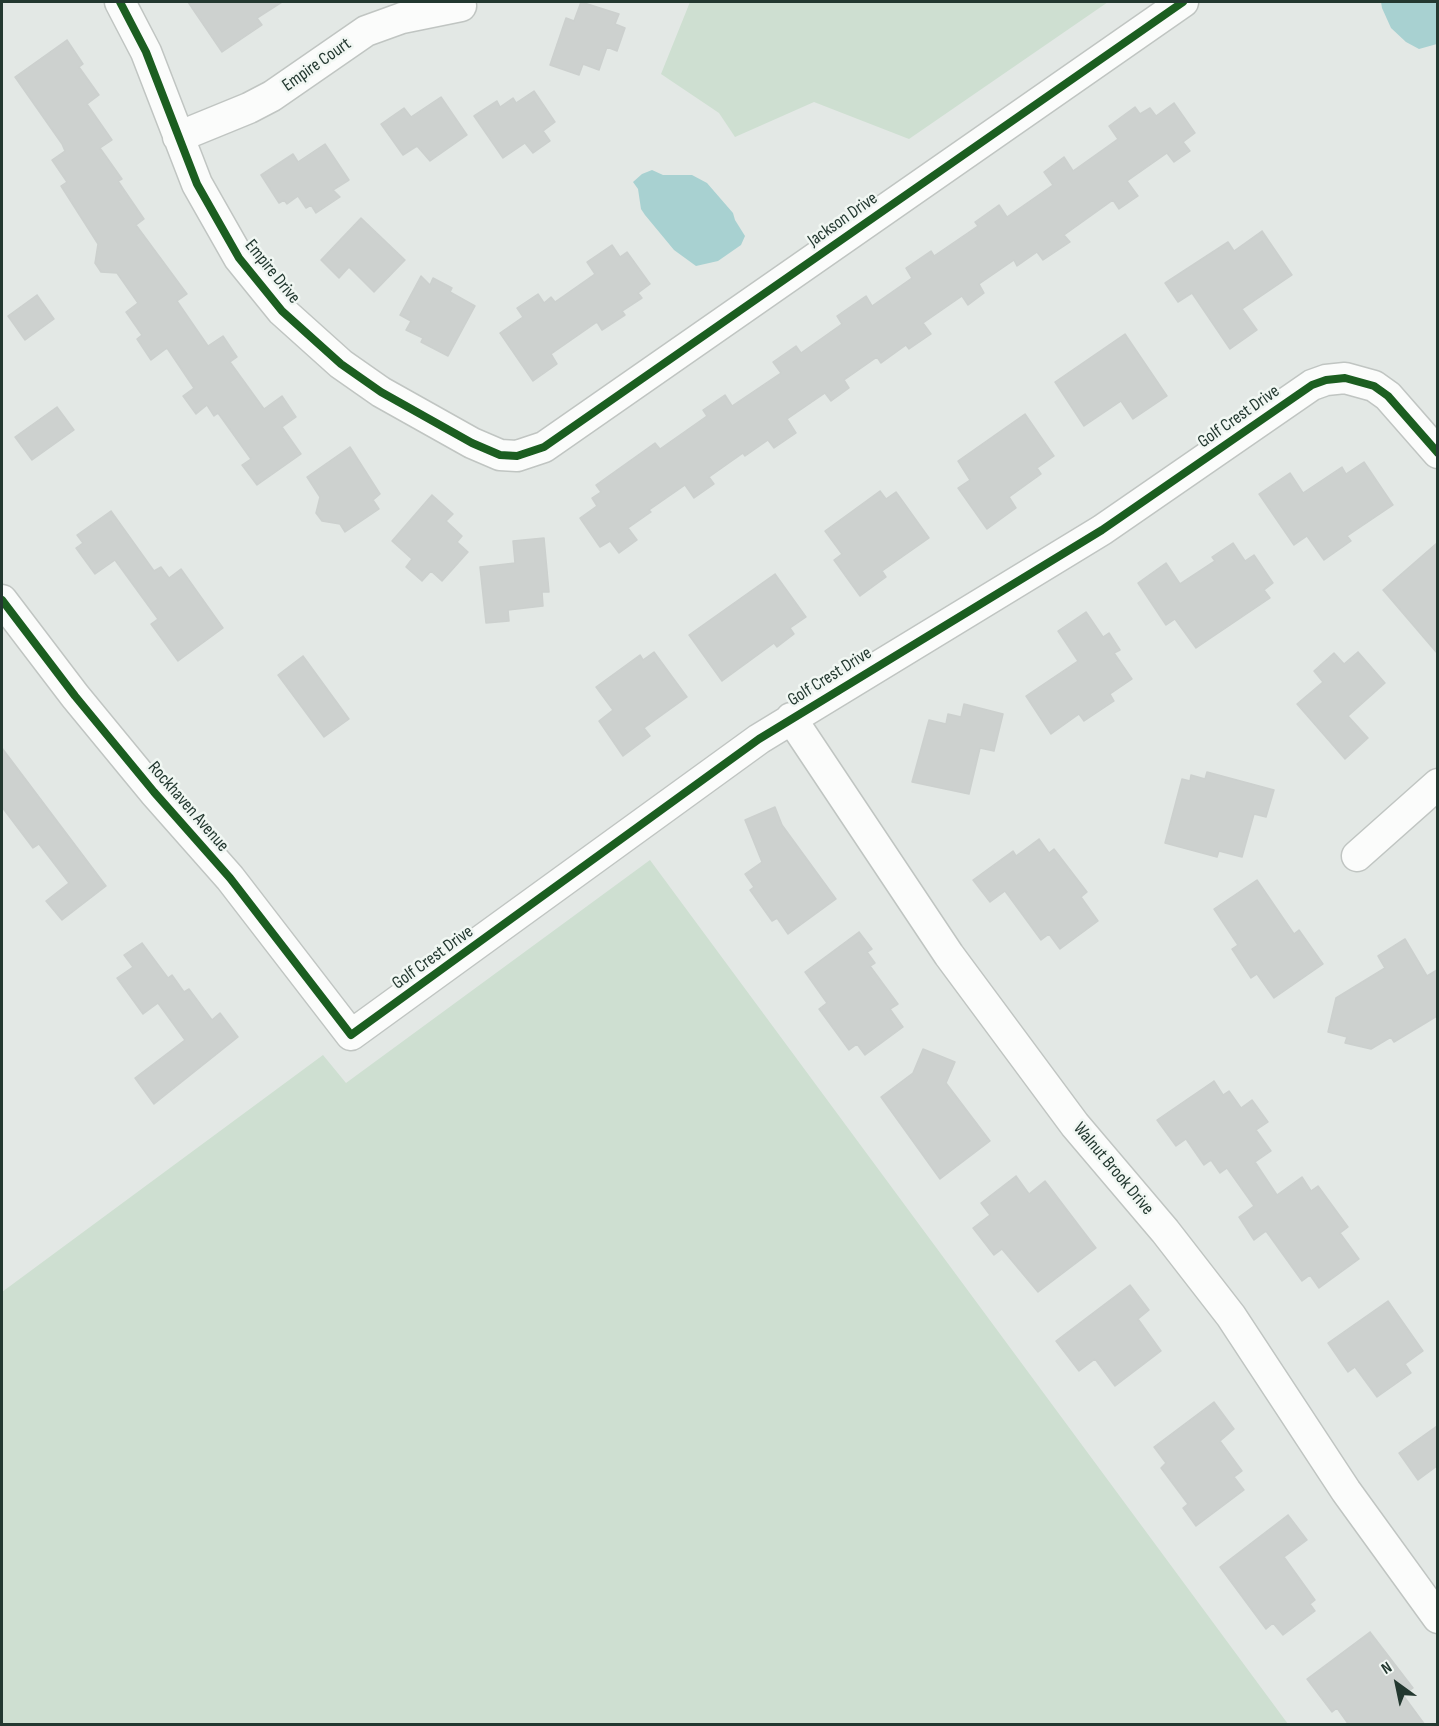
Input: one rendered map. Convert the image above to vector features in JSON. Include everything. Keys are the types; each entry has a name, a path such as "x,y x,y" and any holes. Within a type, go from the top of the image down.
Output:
{"street":[{"name":"Empire Drive","path":"120,2 146,52 197,184 239,258 282,311 314,342 371,385 427,419 500,455 517,456"},
{"name":"Jackson Drive","path":"517,456 544,447 1183,2"},
{"name":"Empire Court","path":"178,137 249,108 272,96 366,31 402,18 461,6"},
{"name":"Golf Crest Drive","path":"351,1035 715,769 791,718 1073,549 1312,385 1326,380 1345,378 1374,386 1388,396 1437,453"},
{"name":"Rockhaven Avenue","path":"2,600 75,696 153,792 230,878 351,1035"},
{"name":"Walnut Brook Drive","path":"791,718 949,956 1075,1125 1165,1231 1231,1316 1346,1491 1437,1618"},
{"path":"1357,856 1437,784"}],"green space":[{"path":"690,2 1108,2 909,139 814,102 735,137 719,113 661,74"},
{"path":"650,860 1288,1724 2,1724 2,1292 323,1055 346,1083"}],"water":[{"path":"1381,2 1437,2 1437,44 1419,49 1406,42 1391,28"},
{"path":"652,170 663,175 692,175 707,183 733,213 745,236 741,245 718,261 696,266 674,250 641,209 638,189 633,182 642,174"}],"building":[{"path":"188,2 282,2 257,18 262,25 222,52"},
{"path":"581,2 619,14 615,24 625,28 617,51 607,47 599,70 583,64 579,75 550,65 566,18 574,21"},
{"path":"67,40 83,64 79,67 99,95 87,104 112,140 100,148 122,179 118,181 144,219 136,225 187,294 177,301 208,346 223,336 237,357 230,362 264,409 282,396 296,417 282,427 301,454 257,485 242,465 251,459 218,413 214,416 207,405 196,414 183,396 194,388 167,348 151,360 137,339 142,335 126,312 138,303 117,273 101,272 95,263 98,244 61,186 67,182 52,160 65,151 15,77"},
{"path":"534,91 555,122 543,131 550,141 533,153 525,143 503,158 474,116 497,101 500,107 513,98 516,103"},
{"path":"441,97 467,135 430,161 417,146 403,155 381,124 404,108 411,117"},
{"path":"1174,103 1195,133 1183,142 1190,151 1174,162 1167,153 1127,181 1138,196 1119,209 1113,200 1064,235 1070,242 1043,260 1037,252 1017,266 1014,260 979,284 984,293 968,305 962,296 923,323 931,334 909,349 906,345 881,363 877,357 844,380 849,388 831,401 825,393 787,419 796,433 774,448 768,440 745,456 743,453 709,477 714,484 694,498 685,485 628,528 637,540 619,553 610,541 600,547 580,518 597,506 592,498 601,492 596,485 655,443 660,449 707,416 703,410 725,395 732,406 781,373 773,362 796,346 801,353 842,324 837,316 866,296 872,306 912,278 906,268 931,251 934,256 978,226 975,222 999,205 1007,217 1053,185 1044,172 1064,157 1073,171 1118,139 1109,126 1135,107 1140,114 1150,108 1156,116"},
{"path":"325,144 349,180 333,190 340,197 316,213 311,205 306,208 298,196 287,204 284,200 279,203 261,175 293,154 298,162"},
{"path":"361,218 405,260 374,292 349,267 339,278 321,260"},
{"path":"1262,231 1292,275 1242,309 1257,330 1230,349 1192,293 1178,302 1165,283 1228,242 1234,251"},
{"path":"612,245 620,257 627,252 650,284 638,293 642,298 622,311 625,315 602,330 597,322 551,354 557,364 533,381 500,333 523,317 517,308 538,294 544,303 551,297 555,302 595,274 587,262"},
{"path":"421,276 430,285 433,278 452,288 450,292 475,306 448,356 421,342 423,338 406,330 411,321 400,315"},
{"path":"37,295 54,319 25,340 8,316"},
{"path":"1125,334 1167,396 1133,419 1121,401 1084,426 1055,382"},
{"path":"57,407 74,430 32,460 15,437"},
{"path":"1025,414 1054,456 1037,468 1041,474 1009,497 1016,508 987,529 958,488 970,480 958,461"},
{"path":"350,447 380,494 373,500 379,509 345,532 340,524 322,521 316,513 320,497 307,477"},
{"path":"1364,462 1393,505 1347,536 1351,541 1324,560 1307,536 1294,545 1259,494 1290,473 1303,493 1342,467 1346,474"},
{"path":"880,491 886,499 896,492 929,538 882,571 886,577 860,596 834,560 842,554 825,531"},
{"path":"432,495 453,514 446,521 462,536 457,542 468,552 442,581 431,571 422,581 406,567 412,559 392,541"},
{"path":"111,511 154,571 161,567 169,578 181,569 223,628 178,661 151,624 158,619 115,560 95,574 76,548 83,543 77,535"},
{"path":"544,538 549,592 542,592 543,606 508,610 509,621 486,623 480,567 515,563 513,541"},
{"path":"1233,543 1245,561 1254,555 1273,583 1264,590 1270,598 1196,648 1175,619 1166,625 1138,583 1166,563 1180,584 1215,561 1212,557"},
{"path":"1437,543 1437,653 1383,590"},
{"path":"775,574 806,617 790,628 794,634 777,647 774,643 722,681 689,635"},
{"path":"1086,612 1103,637 1109,633 1120,650 1114,653 1132,679 1110,694 1114,701 1084,721 1079,714 1051,734 1026,696 1078,661 1058,631"},
{"path":"654,652 687,697 644,728 650,736 623,756 599,721 613,710 596,687 640,655 643,660"},
{"path":"1358,652 1385,683 1348,716 1368,738 1345,759 1297,704 1323,682 1314,671 1334,653 1344,664"},
{"path":"303,656 349,719 324,737 278,675"},
{"path":"964,704 1003,714 994,751 980,748 969,794 912,782 929,720 946,724 948,714 961,717"},
{"path":"2,748 106,886 62,920 46,901 69,883 39,844 33,848 2,807"},
{"path":"1207,772 1274,790 1266,817 1254,814 1242,857 1219,851 1217,857 1165,843 1182,779 1190,781 1191,775 1205,779"},
{"path":"775,807 782,825 836,899 788,934 777,918 772,921 750,890 754,887 745,874 762,862 745,820"},
{"path":"1039,839 1049,853 1054,849 1087,892 1081,897 1098,921 1060,949 1049,934 1041,940 1005,891 990,902 973,880 1013,851 1016,856"},
{"path":"1257,880 1294,934 1299,930 1323,964 1274,998 1257,974 1251,978 1232,949 1238,945 1214,909"},
{"path":"859,932 872,949 867,952 875,963 870,966 898,1004 890,1009 903,1027 865,1055 857,1044 849,1050 819,1009 827,1003 805,972"},
{"path":"1405,939 1427,976 1437,970 1437,1016 1394,1042 1391,1037 1371,1049 1345,1043 1347,1037 1328,1032 1336,998 1385,968 1378,956"},
{"path":"142,943 168,978 172,975 184,992 189,989 212,1020 220,1013 238,1037 154,1104 135,1078 185,1040 158,1003 143,1014 117,978 133,967 124,955"},
{"path":"923,1049 955,1062 946,1083 990,1141 940,1179 881,1097 913,1073"},
{"path":"1214,1081 1223,1095 1229,1091 1241,1108 1252,1100 1268,1122 1256,1130 1271,1151 1255,1162 1277,1195 1302,1177 1311,1191 1318,1186 1348,1227 1340,1233 1359,1259 1319,1288 1310,1275 1302,1281 1266,1231 1254,1240 1239,1217 1254,1206 1227,1168 1220,1173 1211,1160 1204,1165 1186,1139 1176,1146 1157,1120"},
{"path":"1016,1176 1029,1194 1045,1181 1096,1248 1038,1292 1002,1249 994,1255 973,1228 990,1215 981,1203"},
{"path":"1130,1285 1149,1310 1138,1319 1161,1351 1115,1386 1095,1359 1079,1371 1056,1341"},
{"path":"1388,1301 1423,1351 1405,1364 1411,1373 1377,1397 1355,1367 1348,1372 1328,1343"},
{"path":"1214,1402 1234,1429 1220,1441 1242,1471 1234,1477 1244,1490 1196,1526 1183,1508 1188,1504 1161,1468 1166,1463 1154,1447"},
{"path":"1437,1426 1437,1466 1418,1480 1399,1453"},
{"path":"1288,1515 1307,1540 1284,1557 1315,1600 1310,1604 1315,1611 1283,1635 1273,1623 1266,1629 1220,1567"},
{"path":"1370,1632 1413,1688 1403,1695 1425,1725 1349,1725 1337,1708 1332,1712 1307,1679"}],"cycle path":[{"path":"120,2 146,52 197,184 239,258 282,311 341,364 381,392 472,443 500,455 517,456 544,447 1183,2"},
{"path":"2,600 75,696 154,792 230,878 351,1035 759,739 1102,530 1312,385 1326,380 1345,378 1374,386 1388,396 1438,453"}]}
